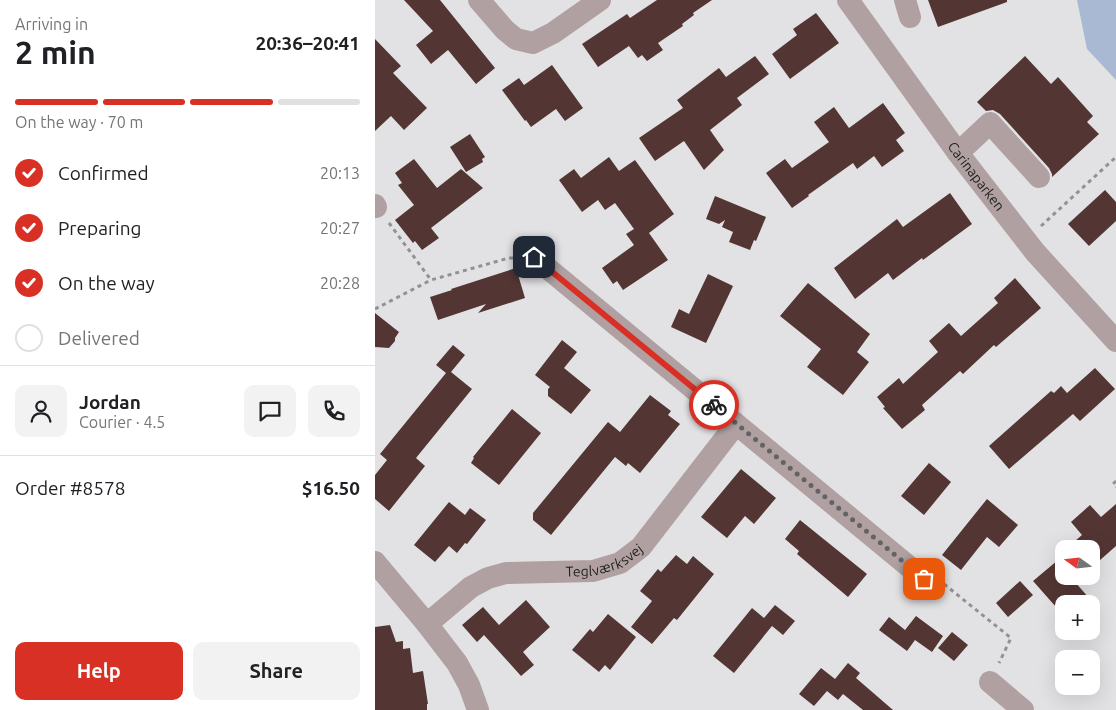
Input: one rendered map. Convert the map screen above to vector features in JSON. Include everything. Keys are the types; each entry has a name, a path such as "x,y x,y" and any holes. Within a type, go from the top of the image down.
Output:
{"street":[{"path":"479,0 505,30 516,39 533,43 553,33 600,0"},
{"name":"Carinaparken","path":"848,0 958,153 1035,252 1116,341"},
{"path":"958,153 990,124 1039,176"},
{"path":"534,257 924,579"},
{"name":"Teglværksvej","path":"427,624 471,586 488,578 506,573 593,571 620,563 641,547 736,424"},
{"path":"375,562 457,663 469,684 477,710"},
{"path":"990,682 1023,710"}],"path":[{"path":"1026,240 1116,157"},
{"path":"376,206 431,280"},
{"path":"375,309 431,280 509,258 534,257"},
{"path":"1116,481 1113,484 1116,487"},
{"path":"924,579 937,578 1011,638 990,682"}],"water":[{"path":"1077,0 1116,0 1116,80 1087,49"}],"building":[{"path":"404,0 440,0 495,68 476,84 448,50 431,64 416,45 433,31"},
{"path":"657,0 712,0 693,13 694,15 682,24 683,26 658,43 663,50 647,61 642,55 638,58 629,46 598,67 582,44 627,14 630,18"},
{"path":"928,0 1007,0 1007,2 938,27"},
{"path":"816,13 839,43 790,79 772,54 797,35 793,29"},
{"path":"375,39 401,66 393,73 427,108 404,130 391,116 375,131"},
{"path":"755,56 769,74 737,98 742,105 710,130 724,150 704,170 684,141 655,161 639,138 683,108 677,100 719,68 726,77"},
{"path":"1025,56 1051,84 1058,77 1093,116 1087,122 1099,134 1052,177 1049,168 1000,114 993,110 986,111 977,102"},
{"path":"552,65 583,108 565,121 556,109 531,127 502,90 519,78 524,85"},
{"path":"883,103 905,133 896,140 904,151 882,167 874,156 857,169 853,163 792,208 766,173 785,159 792,168 829,142 814,122 834,107 849,128"},
{"path":"470,134 485,157 482,159 483,162 466,172 450,147"},
{"path":"609,157 619,171 635,160 674,214 649,233 668,260 623,290 617,281 613,284 602,268 634,245 626,234 634,229 615,203 605,210 598,200 582,212 559,180 574,169 581,178"},
{"path":"414,159 437,188 461,169 483,188 431,228 439,238 422,250 415,241 413,243 395,220 414,205 398,185 402,183 395,173"},
{"path":"1105,190 1116,202 1116,221 1089,246 1068,224"},
{"path":"950,193 972,224 893,280 888,273 855,299 834,268 897,219 903,227"},
{"path":"715,196 766,217 750,250 729,242 733,232 722,227 725,220 719,224 706,219"},
{"path":"516,268 525,298 478,313 486,304 438,320 430,297"},
{"path":"708,274 733,286 706,343 671,327 679,309 689,314"},
{"path":"1015,278 1041,308 996,347 994,345 963,374 960,371 922,405 925,410 902,429 883,408 885,407 877,397 899,378 903,384 938,352 929,341 949,323 961,336 998,303 994,298"},
{"path":"808,283 870,334 857,352 869,362 843,395 807,367 821,349 780,316"},
{"path":"375,313 399,332 389,348 375,347"},
{"path":"562,340 577,352 564,368 591,390 571,414 548,396 548,389 550,387 535,375"},
{"path":"453,345 465,355 451,372 472,389 416,458 425,466 389,511 375,499 375,475 387,460 380,454 446,373 436,365"},
{"path":"1095,368 1115,389 1080,421 1073,414 1009,469 989,446 1051,391 1054,393 1061,386 1067,393"},
{"path":"650,395 671,411 668,415 680,424 640,473 628,463 626,466 615,457 551,535 533,520 533,513 608,422 620,432"},
{"path":"512,409 541,433 499,485 471,463 473,457"},
{"path":"929,463 951,482 924,515 901,496"},
{"path":"741,469 776,498 754,524 745,516 727,538 701,517"},
{"path":"987,499 1018,525 999,547 987,537 961,570 942,555"},
{"path":"449,502 465,515 470,508 486,520 467,544 465,543 457,553 449,546 435,562 414,545"},
{"path":"1116,504 1116,546 1100,560 1100,540 1076,540 1082,535 1071,522 1090,505 1101,517"},
{"path":"800,520 867,574 848,597 797,554 799,551 785,539"},
{"path":"676,555 687,564 693,556 714,574 677,620 674,618 652,644 631,627 652,601 640,591 658,569 661,572"},
{"path":"1055,563 1055,585 1078,585 1086,595 1055,595 1055,606 1033,581"},
{"path":"1020,581 1033,595 1008,617 996,603"},
{"path":"526,600 550,627 523,652 534,665 521,676 484,635 477,642 462,625 483,607 499,625"},
{"path":"775,605 795,621 783,635 772,626 734,673 713,656 752,608 764,618"},
{"path":"608,614 636,637 610,670 605,665 599,672 572,650 590,629 593,632"},
{"path":"916,616 943,636 932,652 915,640 907,651 879,630 889,617 905,630"},
{"path":"390,625 396,642 403,641 403,649 410,648 413,673 423,671 428,704 427,710 375,710 375,627"},
{"path":"952,632 968,645 954,661 938,648"},
{"path":"848,663 860,673 856,678 893,710 863,710 843,694 838,700 827,691 814,706 799,694 821,668 835,679"}],"way so far":[{"path":"714,405 924,579"}],"route":[{"path":"534,257 714,405"}]}
